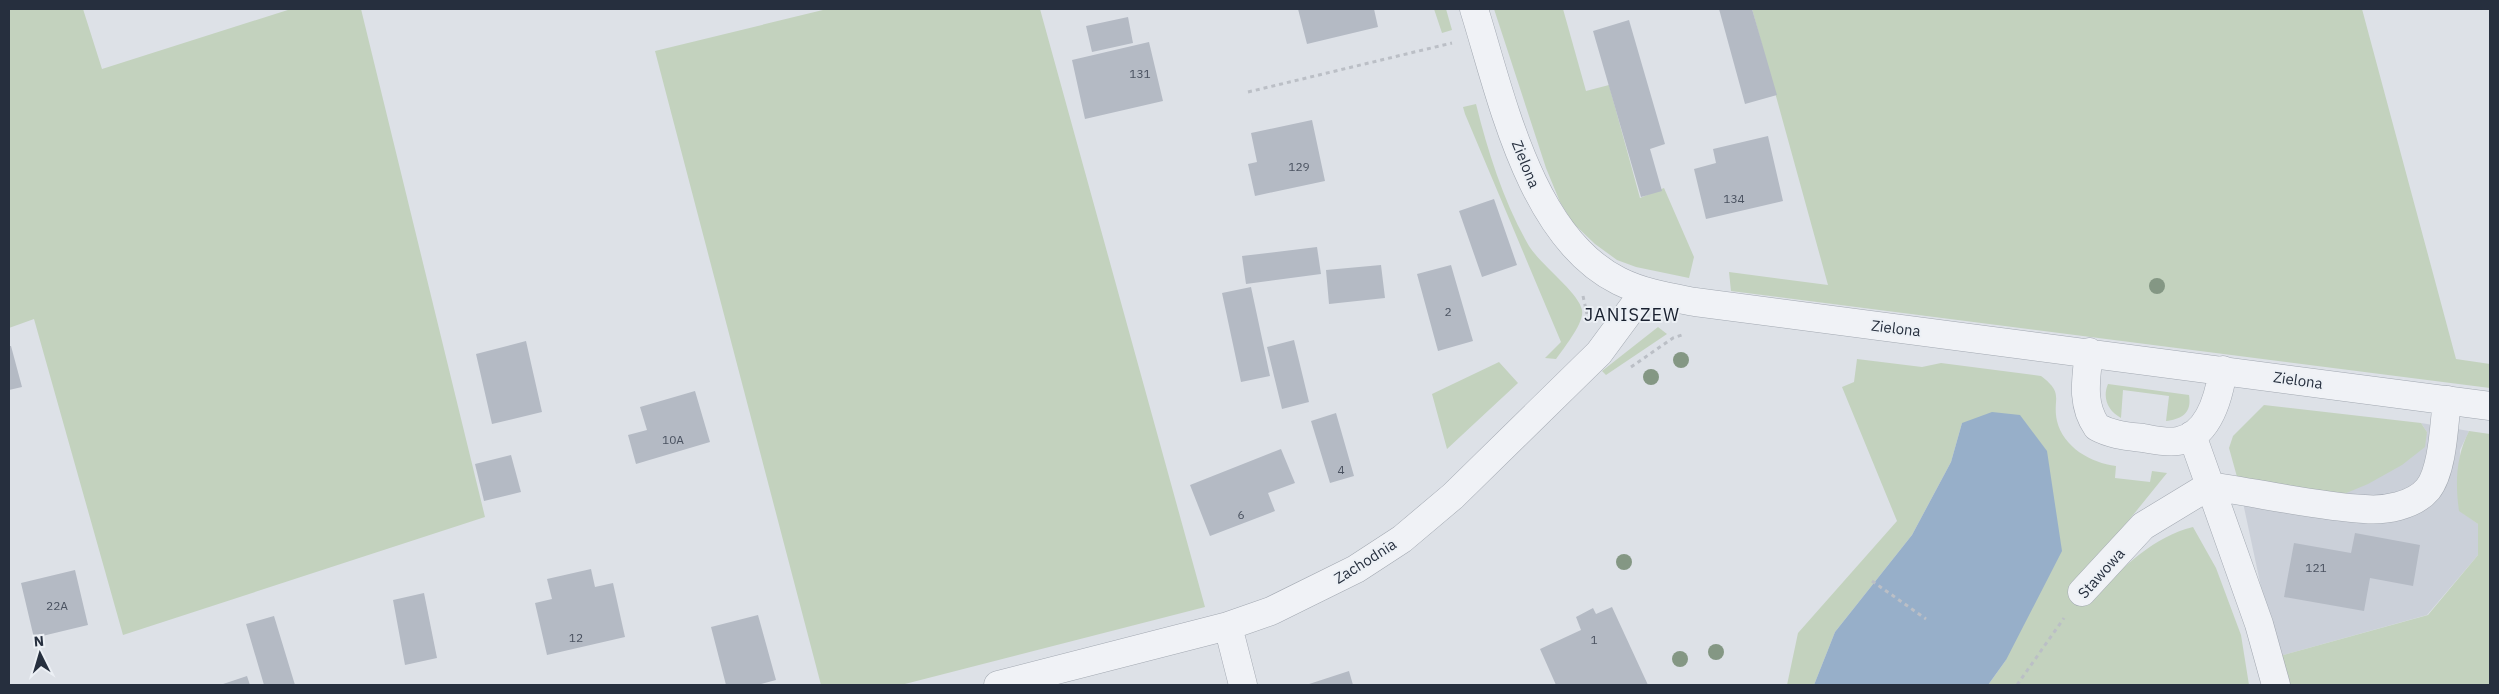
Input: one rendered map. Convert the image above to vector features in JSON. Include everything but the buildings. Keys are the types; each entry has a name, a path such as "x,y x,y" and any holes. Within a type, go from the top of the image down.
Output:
{"street":[{"name":"Zielona","path":"1474,9 1523,160 1542,201 1563,233 1590,261 1617,280 1644,292 1705,303 2490,406"},
{"name":"Zachodnia","path":"998,685 1228,626 1271,612 1314,592 1356,569 1402,538 1453,496 1599,353 1644,292"},
{"path":"2089,352 2086,397 2091,418 2097,427 2117,435 2177,441 2192,434 2209,417 2220,390 2224,370"},
{"path":"2209,486 2365,509 2402,505 2416,499 2428,489 2435,475 2447,400"},
{"path":"2192,434 2259,624 2276,685"},
{"name":"Stawowa","path":"2082,592 2142,526 2209,486"},
{"path":"1228,626 1243,685"}],"path":[{"path":"1248,92 1483,36"},
{"path":"1625,371 1673,338 1690,332"},
{"path":"1872,581 1926,619"},
{"name":"Stawowa","path":"2018,685 2082,592"}],"shaded area":[{"path":"2421,423 2469,431 2460,450 2459,510 2478,524 2478,555 2427,615 2276,657 2239,484 2427,432"}],"green space":[{"path":"9,9 83,9 102,69 291,9 361,9 485,517 123,635 34,319 9,328"},
{"path":"827,9 1040,9 1205,607 901,685 821,685 655,51"},
{"path":"1434,9 1446,9 1452,30 1442,33"},
{"path":"1494,9 1563,9 1586,91 1609,85 1640,198 1664,188 1694,257 1689,278 1636,267 1617,260 1595,244 1573,223 1560,202 1546,168"},
{"path":"1752,9 2362,9 2456,359 2490,364 2490,388 1731,291 1729,272 1828,285"},
{"path":"1476,104 1504,195 1520,230 1534,253 1574,295 1582,310 1577,328 1556,359 1545,358 1561,342 1465,114 1463,107"},
{"path":"1658,327 1667,334 1606,375 1602,371"},
{"path":"1857,359 1922,367 1941,363 2041,376 2053,387 2055,392 2057,421 2060,430 2065,439 2079,452 2097,461 2116,466 2115,478 2150,482 2152,471 2167,473 2112,541 2096,592 2153,545 2193,527 2216,568 2241,635 2249,685 1988,685 2006,660 1962,423 1951,462 1912,535 1835,632 1814,685 1787,685 1798,633 1897,521 1842,387 1854,382"},
{"path":"1499,362 1518,383 1447,449 1432,394"},
{"path":"2108,384 2189,395 2189,406 2181,417 2166,421 2169,396 2123,390 2121,418 2107,404 2106,389"},
{"path":"2264,405 2421,423 2427,432 2425,447 2402,465 2368,484 2344,494 2239,484 2229,448 2233,436"},
{"path":"2469,431 2490,434 2490,685 2288,685 2276,657 2428,615 2478,555 2478,524 2459,511 2458,500 2459,460"}],"water":[{"path":"1992,412 2020,415 2047,451 2062,551 2006,660 1988,685 1814,685 1835,632 1912,535 1951,462 1962,423"}],"district":[{"name":"JANISZEW","path":"1632,314"}]}
